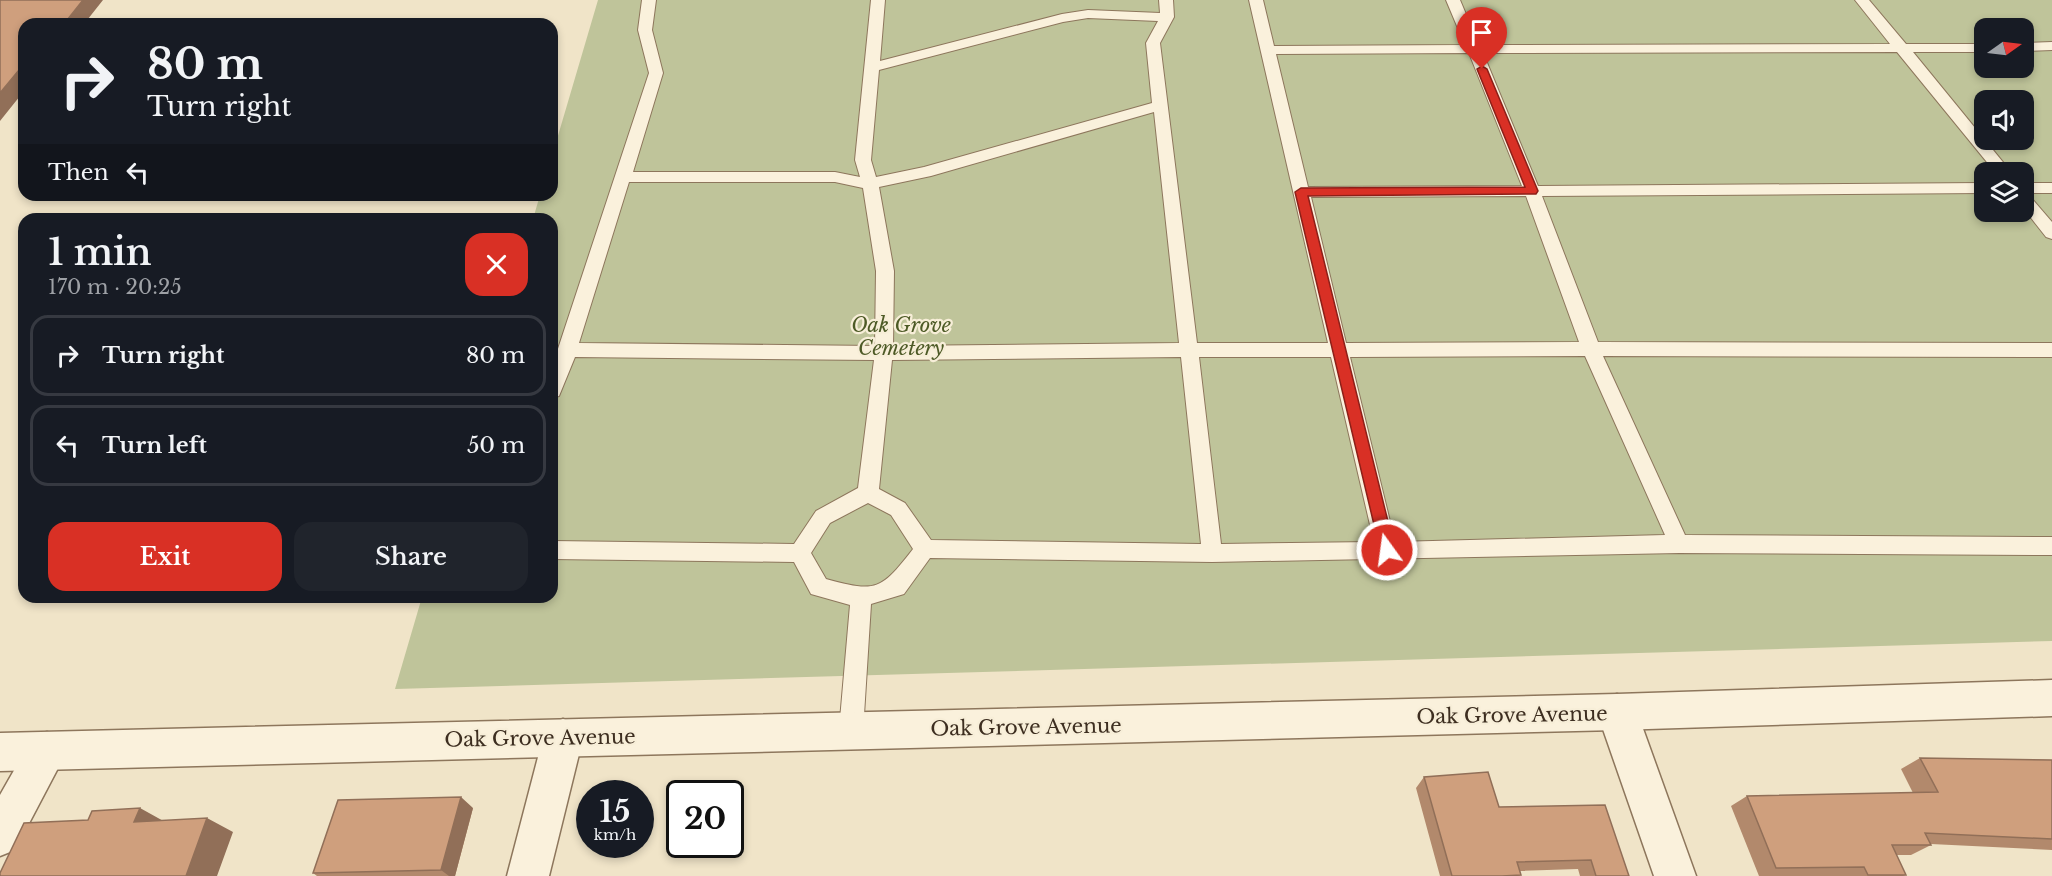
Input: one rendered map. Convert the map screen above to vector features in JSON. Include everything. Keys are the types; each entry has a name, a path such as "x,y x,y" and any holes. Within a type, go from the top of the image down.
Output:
{"street":[{"name":"Oak Grove Avenue","path":"0,752 1617,712 2052,698"},
{"path":"1617,712 1675,876"},
{"path":"528,876 563,738"},
{"path":"0,835 47,751"}],"lane":[{"path":"558,376 656,73 655,56 647,41 644,22 650,0"},
{"path":"868,493 884,353 885,271 870,184 863,160 878,0"},
{"path":"1166,0 1167,17 1153,43 1212,554"},
{"path":"1256,0 1387,550"},
{"path":"1453,0 1532,191 1591,349 1679,544"},
{"path":"1862,0 1995,162"},
{"path":"870,68 1062,18 1088,14 1167,17"},
{"path":"2034,47 2052,46"},
{"path":"1267,50 1974,48"},
{"path":"622,177 835,177 870,184 925,172 1159,106"},
{"path":"1301,192 1974,188"},
{"path":"2034,188 2052,188"},
{"path":"2034,210 2052,233"},
{"path":"568,350 884,353 1190,350 2052,350"},
{"path":"868,493 898,509 925,549"},
{"path":"800,553 823,517 868,493"},
{"path":"925,549 1212,554 1679,544 2052,546"},
{"path":"800,553 819,587 861,598 896,587 925,549"},
{"path":"558,550 800,553"},
{"path":"852,731 861,598"}],"green space":[{"name":"Oak Grove Cemetery","path":"598,0 2052,0 2052,641 395,689 420,603 558,603 558,213 535,213 538,201 558,201 558,136"}],"building":[{"path":"0,0 83,0 69,18 18,18 18,71 0,93"},
{"path":"1920,758 2052,760 2052,839 1925,833 1931,845 1892,845 1906,875 1868,875 1864,867 1776,868 1747,796 1938,792"},
{"path":"1488,772 1499,807 1605,805 1629,876 1596,876 1591,860 1517,862 1521,875 1452,876 1424,777"},
{"path":"461,797 441,870 313,873 338,800"},
{"path":"140,808 134,822 207,818 186,876 0,876 24,823 88,820 92,811"}],"route":[{"path":"1387,550 1301,192 1532,191 1482,69"}]}
